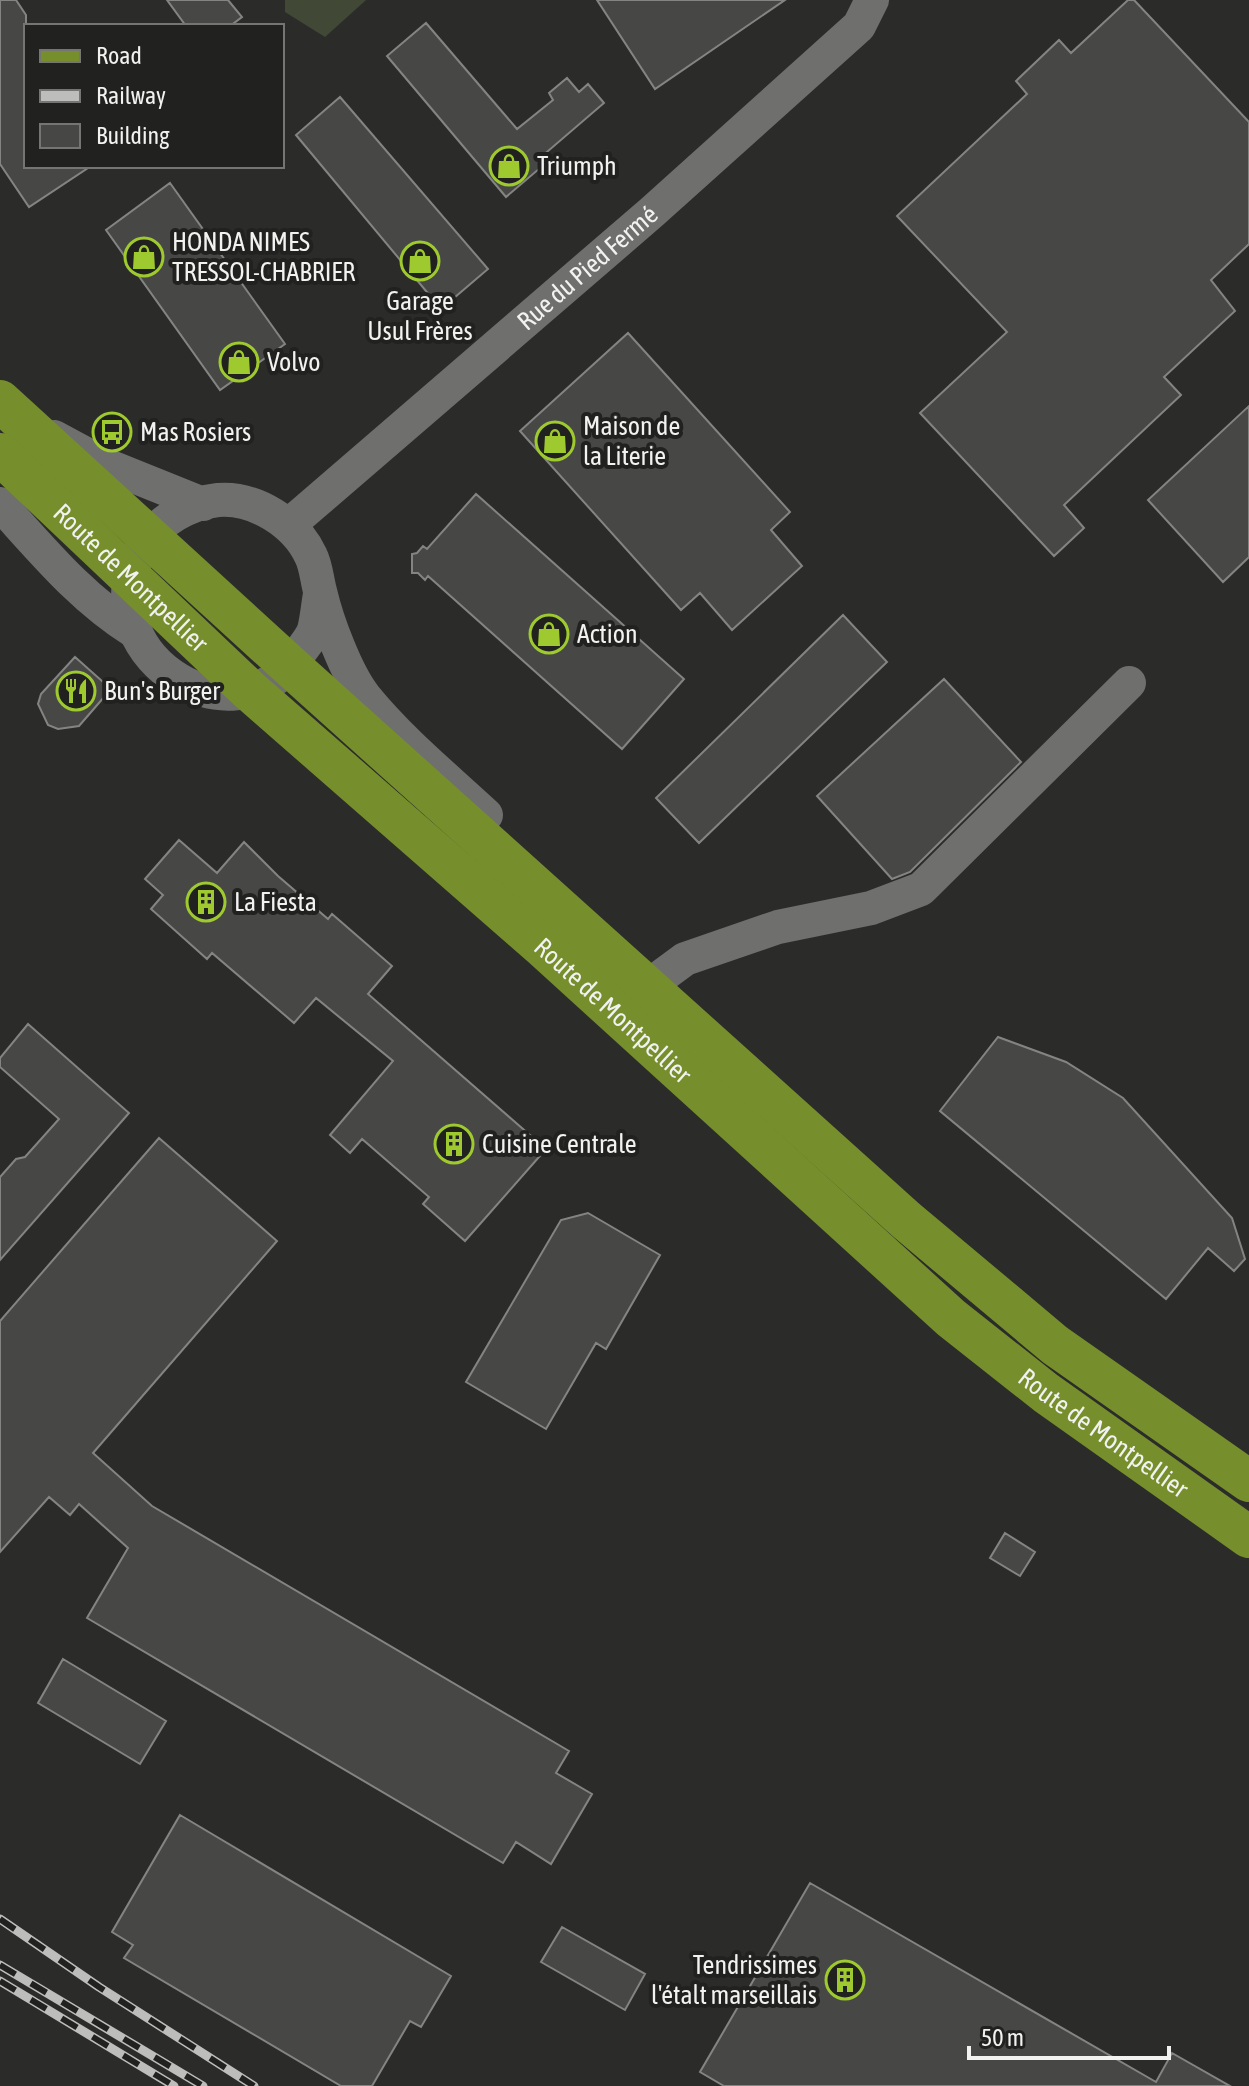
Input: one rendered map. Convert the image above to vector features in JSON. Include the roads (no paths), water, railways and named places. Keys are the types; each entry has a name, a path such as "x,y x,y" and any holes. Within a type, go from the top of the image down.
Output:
{"main road":[{"name":"Route de Montpellier","path":"7,407 906,1220 1055,1345 1249,1481"},
{"name":"Route de Montpellier","path":"0,454 249,690 543,947 951,1318 1046,1393 1249,1537"}],"street":[{"name":"Rue du Pied Fermé","path":"289,525 652,212 859,26 872,0"},
{"path":"7,407 106,465 203,504"},
{"path":"320,594 313,632 290,666 272,680 249,690 227,693 204,691 176,680 152,659 134,631 128,606 138,554 149,536 183,509 220,500 257,506 289,525 312,556 320,594 340,650 363,695 418,752 560,883 582,927"},
{"path":"0,504 50,560 103,612 134,631"},
{"path":"647,987 685,959 778,927 871,908 921,889 1129,683"}],"railway":[{"path":"0,1919 99,1987 254,2086"},
{"path":"0,1965 203,2086"},
{"path":"0,1981 174,2086"}],"place":[{"name":"Triumph","path":"509,166"},
{"name":"HONDA NIMES TRESSOL-CHABRIER","path":"144,257"},
{"name":"Garage Usul Frères","path":"420,261"},
{"name":"Volvo","path":"239,362"},
{"name":"Mas Rosiers","path":"112,432"},
{"name":"Maison de la Literie","path":"555,441"},
{"name":"Action","path":"549,634"},
{"name":"Bun's Burger","path":"76,691"},
{"name":"La Fiesta","path":"206,902"},
{"name":"Cuisine Centrale","path":"454,1144"},
{"name":"Tendrissimes l'étalt marseillais","path":"845,1980"}]}
